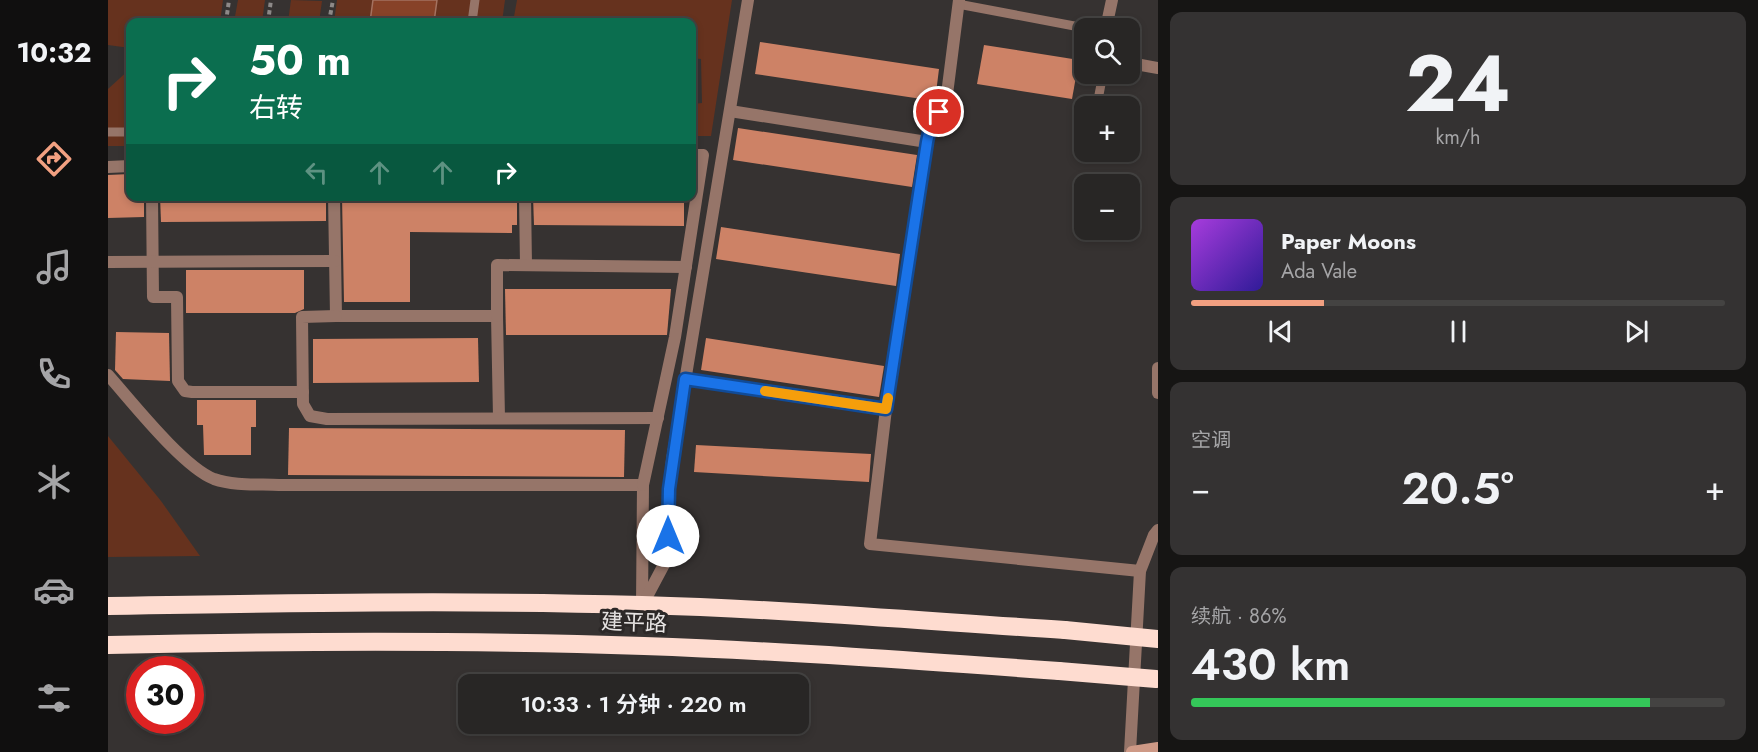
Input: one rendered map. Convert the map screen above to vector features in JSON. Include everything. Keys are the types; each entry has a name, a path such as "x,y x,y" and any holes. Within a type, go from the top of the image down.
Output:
{"highway":[{"name":"建平路","path":"108,606 414,603 642,605 848,615 1158,639"},
{"name":"建平路","path":"108,645 425,641 644,646 843,655 1157,679"}],"street":[{"path":"642,605 668,557 669,489 748,0"},
{"path":"1108,18 1112,0"},
{"path":"958,2 946,102 931,123 927,142 886,409 870,544 1140,571"},
{"path":"1140,65 1158,68"},
{"path":"730,111 927,142"},
{"path":"642,605 643,485 675,337 703,155 696,155"},
{"path":"108,167 126,166"},
{"path":"152,201 153,297 177,297 178,381 180,386 192,393 303,392"},
{"path":"334,201 336,316"},
{"path":"525,201 526,266"},
{"path":"108,262 335,261"},
{"path":"499,418 498,265 686,267"},
{"path":"497,316 302,316 305,411 318,419 658,418"},
{"path":"1158,368 1158,393"},
{"path":"108,375 184,458 204,474 225,482 279,485 643,485"},
{"path":"685,379 886,409"},
{"path":"1158,530 1140,571 1131,752 1158,748"}],"lane":[{"path":"473,18 475,0"},
{"path":"958,2 1074,26"},
{"path":"108,132 126,132"}],"path":[{"path":"227,18 229,0"},
{"path":"269,18 271,0"},
{"path":"330,18 333,0"}],"shaded area":[{"path":"108,0 223,0 221,18 126,18 126,47 108,45"},
{"path":"238,0 265,0 263,18 235,18"},
{"path":"291,0 322,1 320,18 289,18"},
{"path":"337,0 505,0 503,18 335,18"},
{"path":"373,0 437,0 435,18 371,18"},
{"path":"517,0 732,0 711,136 696,136 696,104 702,103 701,59 696,58 696,18 514,18"},
{"path":"126,73 126,146 108,146 108,89"},
{"path":"108,436 161,501 200,556 108,557"}],"building":[{"path":"760,42 939,69 935,101 755,74"},
{"path":"984,45 1074,59 1075,84 1072,99 977,84"},
{"path":"738,128 917,155 912,187 733,160"},
{"path":"126,174 126,201 144,201 144,217 108,218 108,175"},
{"path":"160,201 326,201 326,221 161,222"},
{"path":"342,201 517,201 517,225 512,225 512,233 410,232 410,302 344,302"},
{"path":"533,201 684,201 684,226 534,225"},
{"path":"721,227 900,254 896,286 716,259"},
{"path":"186,270 304,270 304,309 295,313 186,313"},
{"path":"505,289 671,289 667,335 506,335"},
{"path":"116,332 169,333 170,381 123,379 115,370"},
{"path":"478,338 479,382 313,383 313,339"},
{"path":"706,338 884,366 879,397 701,370"},
{"path":"197,400 256,400 256,427 251,427 251,455 204,455 203,425 197,425"},
{"path":"289,428 625,430 624,477 288,475"},
{"path":"696,445 871,454 869,482 694,472"}],"slow traffic":[{"path":"765,391 886,409 888,398"}],"route":[{"path":"668,536 672,460 685,379 886,409 927,142 931,123 939,112"}]}
